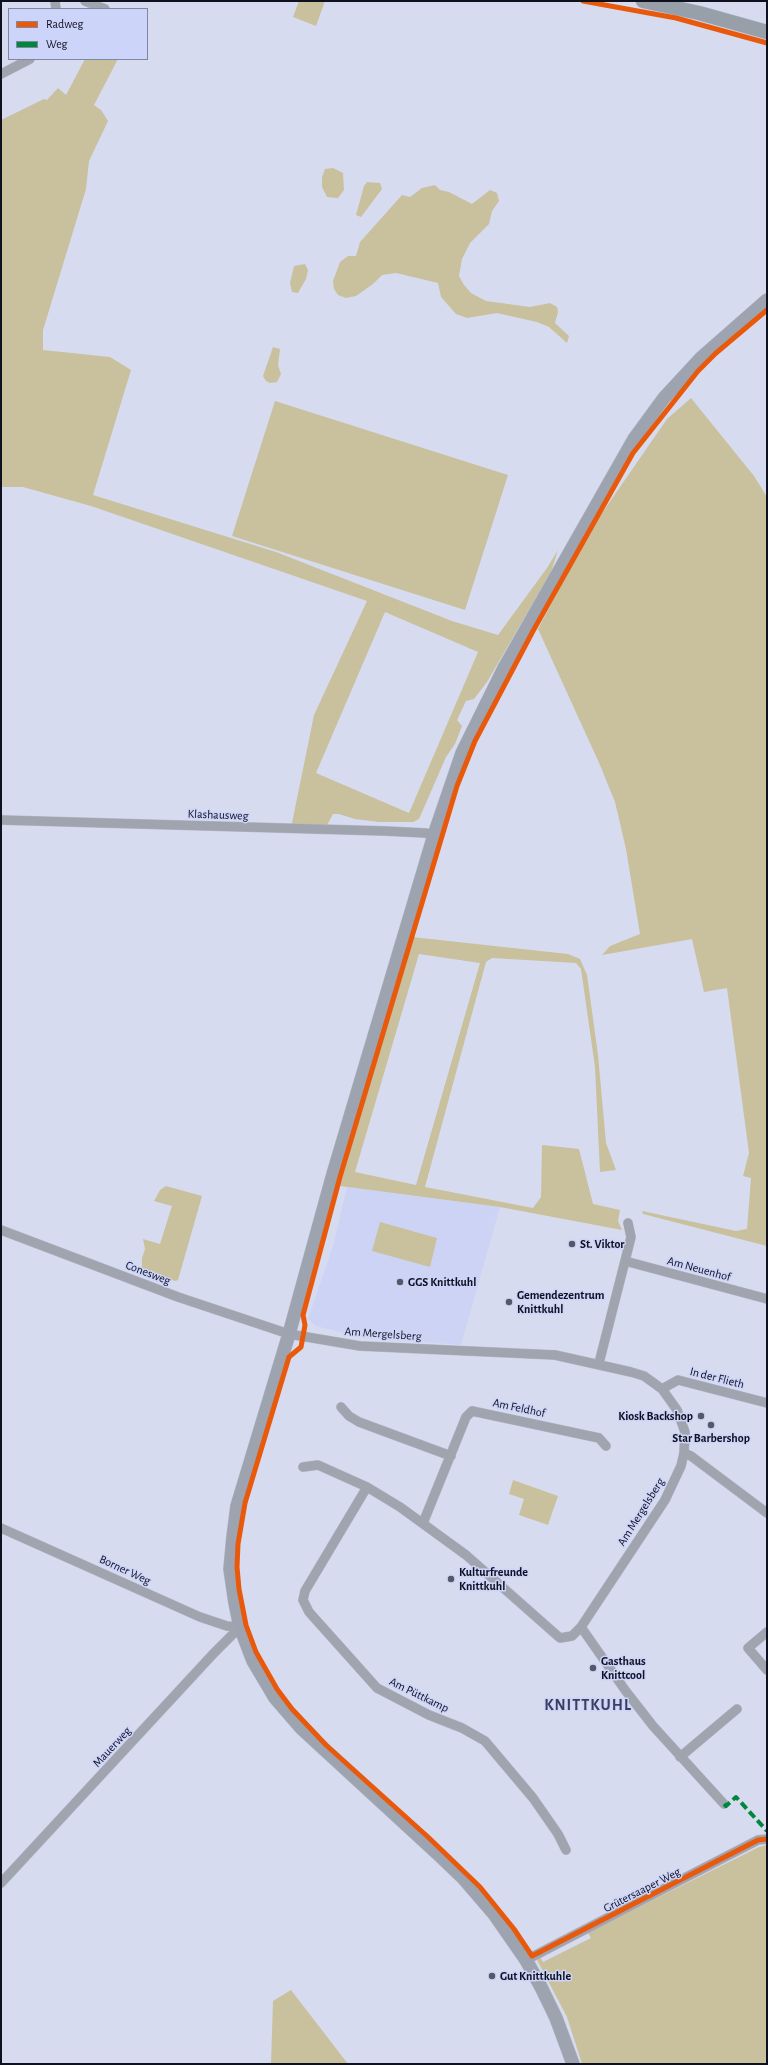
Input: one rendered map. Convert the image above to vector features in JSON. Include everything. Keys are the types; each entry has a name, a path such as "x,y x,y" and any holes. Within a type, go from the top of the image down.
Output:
{"main road":[{"path":"643,1 699,13 767,32"}],"street":[{"path":"86,1 103,8"},
{"path":"1,74 28,60"},
{"path":"573,2064 556,2018 526,1960 494,1914 463,1878 317,1744 287,1713 264,1680 247,1647 240,1627 234,1603 230,1569 237,1506 289,1334 333,1174 455,769 484,706 634,439 664,398 701,358 767,300"},
{"name":"Klashausweg","path":"1,820 385,831 425,833 434,835"},
{"path":"599,1363 631,1237 628,1223"},
{"name":"Conesweg","path":"1,1230 178,1297 289,1334"},
{"name":"Am Neuenhof","path":"625,1262 767,1299"},
{"name":"Am Mergelsberg","path":"289,1334 360,1346 555,1354 599,1363 644,1376 662,1389 672,1400 682,1420 685,1432 684,1453 676,1478 665,1500 581,1627"},
{"name":"In der Flieth","path":"662,1389 678,1380 767,1403"},
{"path":"341,1407 358,1422 451,1456"},
{"name":"Am Feldhof","path":"423,1523 466,1417 472,1411 599,1438 606,1446"},
{"path":"684,1453 691,1456 767,1513"},
{"path":"304,1467 318,1465 367,1487 423,1523 479,1566 560,1638 572,1636 581,1627 630,1696 680,1756 724,1804"},
{"name":"Am Püttkamp","path":"367,1487 305,1591 303,1600 306,1608 377,1688 429,1715 462,1728 485,1741 533,1798 558,1834 566,1850"},
{"name":"Borner Weg","path":"1,1528 200,1617 227,1626 240,1627"},
{"name":"Mauerweg","path":"1,1883 214,1653 240,1627"},
{"path":"767,1632 748,1648 767,1670"},
{"path":"680,1756 737,1709"},
{"name":"Grütersaaper Weg","path":"526,1960 758,1840 767,1839"}],"shaded area":[{"path":"299,1 325,1 316,26 293,17"},
{"path":"84,60 117,60 94,105 101,110 108,121 89,161 86,189 43,330 43,350 110,357 131,370 93,495 276,552 452,621 498,635 547,568 558,550 551,572 487,682 474,699 466,701 457,720 462,726 455,744 446,757 419,819 413,822 379,822 333,814 326,827 291,828 314,715 367,601 91,506 23,487 1,487 1,120 44,99 47,100 58,88 66,95","holes":["385,612 478,652 409,813 316,773"]},
{"path":"333,168 343,173 344,190 338,198 327,197 322,187 322,177 325,169"},
{"path":"367,182 380,183 382,189 361,217 356,215 364,186"},
{"path":"435,185 440,190 449,192 472,204 490,190 497,193 499,201 492,211 489,224 470,243 462,259 459,276 471,293 486,301 530,307 550,303 557,307 558,312 555,323 569,336 567,343 549,327 537,322 497,313 467,318 456,314 441,297 438,283 396,273 382,275 373,284 356,296 346,298 338,295 334,289 333,281 340,262 348,256 356,256 360,242 402,195 410,197 422,188"},
{"path":"305,264 308,270 306,279 298,293 292,292 290,283 294,266"},
{"path":"273,347 280,349 278,365 281,374 277,382 270,383 266,381 263,376"},
{"path":"691,398 754,476 767,497 767,1246 643,1214 642,1211 736,1231 747,1229 751,1178 743,1176 749,1153 727,988 704,992 692,939 602,955 610,946 640,934 626,849 615,802 600,765 538,629 591,529 667,419"},
{"path":"275,401 508,475 465,610 232,536"},
{"path":"412,937 568,954 580,959 587,975 598,1055 606,1143 616,1170 600,1172 595,1067 581,969 576,963 492,958 486,962 425,1187 533,1208 541,1197 542,1145 579,1149 593,1204 620,1210 618,1221 622,1230 500,1207 340,1186","holes":["419,954 480,963 416,1185 355,1172"]},
{"path":"166,1186 202,1196 178,1280 175,1281 142,1268 142,1258 145,1249 143,1239 160,1244 172,1206 154,1201 160,1190"},
{"name":"GGS Knittkuhl","path":"347,1187 500,1207 461,1345 373,1338 316,1326 308,1319 333,1246"},
{"path":"380,1222 437,1238 430,1267 372,1251"},
{"path":"513,1480 558,1496 548,1525 519,1515 524,1499 509,1494"},
{"path":"767,1845 767,2064 582,2064 567,2017 537,1960 538,1958 540,1957 543,1962 591,1938 588,1933 599,1927 759,1847"},
{"path":"291,1990 348,2064 271,2064 273,2001"}],"marked path":[{"path":"724,1804 726,1806 736,1797 767,1831"}],"cycle path":[{"path":"583,1 676,18 767,43"},
{"path":"767,310 716,353 698,371 633,453 533,631 475,741 457,786 340,1177 303,1315 305,1325 301,1347 289,1357 245,1503 238,1544 237,1567 239,1589 246,1625 256,1652 277,1689 292,1709 326,1745 428,1837 480,1887 514,1929 532,1956 758,1840 767,1839"}],"place":[{"name":"St. Viktor","path":"572,1244"},
{"name":"GGS Knittkuhl","path":"400,1282"},
{"name":"Gemendezentrum Knittkuhl","path":"509,1302"},
{"name":"Kiosk Backshop","path":"701,1416"},
{"name":"Star Barbershop","path":"711,1425"},
{"name":"Kulturfreunde Knittkuhl","path":"451,1579"},
{"name":"Gasthaus Knittcool","path":"593,1668"},
{"name":"Gut Knittkuhle","path":"492,1976"}],"district":[{"name":"KNITTKUHL","path":"588,1705"}]}
